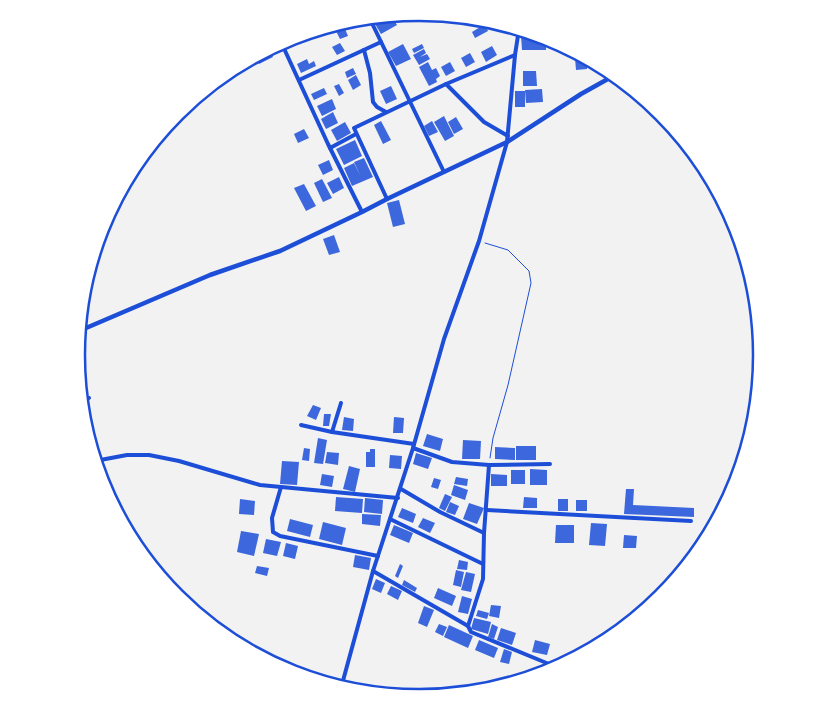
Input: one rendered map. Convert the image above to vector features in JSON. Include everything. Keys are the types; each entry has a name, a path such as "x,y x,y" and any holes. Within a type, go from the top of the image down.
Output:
{"street":[{"path":"373,24 444,172"},
{"path":"343,679 373,571 414,446 444,338 479,241 507,142 514,55 518,37"},
{"path":"299,80 381,42"},
{"path":"285,50 362,212"},
{"path":"364,50 370,73 373,102 377,107 386,112"},
{"path":"387,199 354,128 446,84 514,55"},
{"path":"87,327 210,275 280,251 507,142 607,79"},
{"path":"446,84 484,122 508,136"},
{"path":"330,148 356,134"},
{"path":"332,432 341,402"},
{"path":"301,425 414,446 452,462 489,465 550,464"},
{"path":"102,460 127,455 149,455 179,461 260,485 398,498"},
{"path":"468,626 483,579 489,465"},
{"path":"281,487 272,518 273,532 280,536 378,556"},
{"path":"400,489 440,512 484,533"},
{"path":"487,510 691,521"},
{"path":"390,519 483,564"},
{"path":"373,571 468,626 471,632 547,663"}],"path":[{"path":"479,241 508,250 529,271 531,283 508,385 493,438 489,465"}],"building":[{"path":"395,22 397,25 381,34 375,24"},
{"path":"480,27 487,29 488,31 475,38 472,32"},
{"path":"345,30 348,36 340,39 337,32"},
{"path":"521,38 546,47 546,50 522,50"},
{"path":"340,43 345,51 337,55 332,47"},
{"path":"403,44 411,59 396,66 388,52"},
{"path":"422,44 424,48 414,53 412,49"},
{"path":"492,46 497,55 486,62 481,52"},
{"path":"424,49 426,53 420,57 427,54 430,59 419,65 413,55"},
{"path":"470,53 475,62 466,67 461,58"},
{"path":"272,55 273,57 258,63"},
{"path":"307,59 309,64 314,61 316,66 301,73 297,64"},
{"path":"575,60 587,67 587,69 576,70"},
{"path":"428,62 432,70 436,68 440,76 436,79 437,82 429,86 419,67"},
{"path":"450,62 455,71 446,76 441,67"},
{"path":"353,68 356,74 347,78 345,72"},
{"path":"523,71 536,71 537,86 523,86"},
{"path":"356,75 361,85 353,90 348,80"},
{"path":"339,84 344,93 339,96 334,86"},
{"path":"391,86 397,99 386,104 380,91"},
{"path":"324,88 327,94 314,100 311,94"},
{"path":"542,89 543,102 526,103 525,90"},
{"path":"515,91 525,91 525,107 515,107"},
{"path":"332,99 336,109 322,116 317,106"},
{"path":"333,112 338,123 326,129 321,119"},
{"path":"444,116 454,136 445,141 434,122"},
{"path":"456,117 463,129 454,134 448,122"},
{"path":"381,121 391,140 383,144 374,125"},
{"path":"432,121 438,132 429,136 424,126"},
{"path":"345,122 351,133 337,141 331,130"},
{"path":"304,129 309,138 298,143 294,134"},
{"path":"355,140 362,156 344,165 336,149"},
{"path":"364,158 373,177 352,186 344,168 354,163 360,175 354,162"},
{"path":"329,160 333,170 323,175 318,165"},
{"path":"339,177 344,188 333,194 327,183"},
{"path":"322,179 332,198 323,202 314,183"},
{"path":"304,184 316,206 306,211 294,188"},
{"path":"399,200 405,224 393,227 387,203"},
{"path":"334,235 340,252 329,255 323,239"},
{"path":"313,405 321,408 316,420 307,416"},
{"path":"324,414 331,414 329,426 323,426"},
{"path":"344,417 354,419 353,431 342,430"},
{"path":"394,417 404,418 403,433 393,433"},
{"path":"427,434 443,439 440,451 423,446"},
{"path":"318,438 327,440 323,464 314,463"},
{"path":"463,440 481,441 480,459 462,459"},
{"path":"516,446 536,446 536,460 516,460"},
{"path":"495,447 515,448 515,460 495,459"},
{"path":"304,448 310,449 309,461 302,460"},
{"path":"370,449 375,449 375,467 366,467 366,452 370,452"},
{"path":"327,452 339,453 338,465 325,463"},
{"path":"416,453 432,458 428,469 413,464"},
{"path":"390,455 402,456 401,469 389,468"},
{"path":"282,461 299,462 297,485 280,484"},
{"path":"349,466 360,469 355,492 343,489"},
{"path":"530,469 547,470 547,485 530,485"},
{"path":"511,470 525,470 525,484 511,484"},
{"path":"322,474 334,476 332,487 320,485"},
{"path":"491,474 507,475 507,486 491,486"},
{"path":"456,477 468,479 467,486 454,484"},
{"path":"434,478 441,480 438,489 431,487"},
{"path":"454,485 468,490 465,500 451,495"},
{"path":"626,489 634,489 633,505 694,508 694,517 624,514"},
{"path":"445,494 452,497 445,511 439,508"},
{"path":"336,497 363,499 362,513 335,511"},
{"path":"524,497 537,498 537,508 523,508"},
{"path":"365,498 383,500 382,514 364,512"},
{"path":"240,499 255,501 254,515 239,514"},
{"path":"558,499 568,499 568,511 558,511"},
{"path":"576,500 587,500 587,511 576,511"},
{"path":"450,502 459,506 455,515 446,512"},
{"path":"469,503 484,508 477,524 463,519"},
{"path":"402,508 416,514 413,523 398,517"},
{"path":"362,514 381,515 380,526 362,524"},
{"path":"423,518 435,523 430,533 418,527"},
{"path":"290,519 313,525 310,537 287,531"},
{"path":"323,522 346,528 342,545 319,539"},
{"path":"591,523 607,524 605,546 589,545"},
{"path":"394,525 413,533 409,543 390,535"},
{"path":"556,525 574,525 574,543 555,543"},
{"path":"241,531 259,534 254,556 237,552"},
{"path":"624,535 637,536 636,548 623,548"},
{"path":"266,539 281,542 277,556 263,553"},
{"path":"286,543 298,546 295,559 283,556"},
{"path":"355,555 371,558 369,570 353,567"},
{"path":"459,560 468,562 467,570 457,569"},
{"path":"400,564 403,566 398,578 395,576"},
{"path":"257,566 269,568 267,576 255,573"},
{"path":"456,570 464,572 461,587 453,585"},
{"path":"466,572 475,574 471,592 461,590"},
{"path":"376,579 385,583 381,593 372,589"},
{"path":"404,580 417,588 415,592 402,585"},
{"path":"391,586 402,591 398,600 387,594"},
{"path":"438,588 456,596 452,606 434,598"},
{"path":"462,596 472,599 468,614 458,612"},
{"path":"491,605 501,606 499,618 489,616"},
{"path":"424,606 434,610 427,627 418,623"},
{"path":"478,610 489,613 487,619 476,616"},
{"path":"474,618 491,622 488,634 471,629"},
{"path":"439,624 447,627 443,636 435,632"},
{"path":"492,624 498,627 494,639 488,637"},
{"path":"449,625 473,636 468,648 444,637"},
{"path":"501,628 516,633 512,645 497,640"},
{"path":"479,640 498,648 494,658 475,650"},
{"path":"535,640 550,644 547,655 532,652"},
{"path":"504,649 512,652 509,664 500,662"}]}
